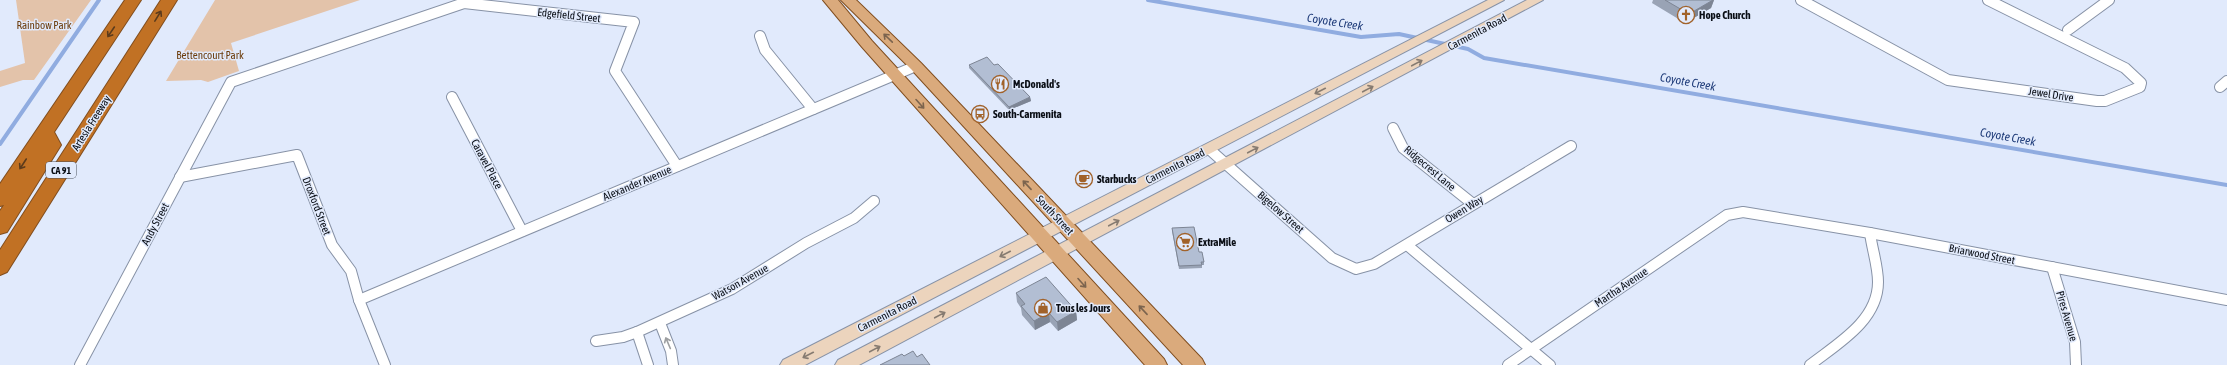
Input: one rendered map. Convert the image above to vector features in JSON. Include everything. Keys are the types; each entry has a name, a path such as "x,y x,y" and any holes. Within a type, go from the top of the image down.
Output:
{"highway":[{"path":"0,199 133,0"},
{"name":"Artesia Freeway","path":"0,267 169,0"},
{"path":"0,247 105,85 123,73"},
{"path":"0,227 52,145 45,131"}],"main road":[{"path":"830,0 894,75 1157,365"},
{"name":"South Street","path":"848,0 916,66 1195,365"},
{"name":"Carmenita Road","path":"788,365 1498,0"},
{"name":"Carmenita Road","path":"844,365 1538,0"}],"street":[{"name":"Jewel Drive","path":"1801,0 1941,76 1956,82 1980,83 2097,101 2105,101 2140,87 2141,83 2136,76 2125,68 1988,0"},
{"path":"2068,30 2109,0"},
{"name":"Edgefield Street","path":"231,82 464,3 634,22 614,71 677,166"},
{"path":"760,36 765,50 813,109"},
{"name":"Alexander Avenue","path":"359,300 916,66"},
{"name":"Andy Street","path":"80,365 231,82"},
{"name":"Caravel Place","path":"452,97 522,231"},
{"name":"Ridgecrest Lane","path":"1393,128 1403,148 1473,204"},
{"name":"Owen Way","path":"1356,269 1374,264 1571,146"},
{"name":"Bigelow Street","path":"1209,149 1332,258 1356,269"},
{"name":"Droxford Street","path":"180,177 297,154 332,245 351,271 359,300 385,365"},
{"name":"Watson Avenue","path":"596,341 623,337 637,332 660,323 732,289 806,243 854,218 874,201"},
{"name":"Briarwood Street","path":"1736,213 1752,213 2227,300"},
{"name":"Martha Avenue","path":"1508,365 1718,221 1736,213"},
{"path":"1810,365 1857,327 1869,314 1876,299 1878,283 1870,234"},
{"path":"1406,244 1550,365"},
{"name":"Pires Avenue","path":"2052,267 2075,342 2076,365"},
{"path":"660,323 671,351 673,365"},
{"path":"637,332 648,365"}],"green space":[{"name":"Rainbow Park","path":"16,0 91,0 34,80 23,80 0,87 0,71 25,63"},
{"name":"Bettencourt Park","path":"215,0 360,0 231,43 239,71 208,82 201,80 166,81"}],"building":[{"path":"1665,0 1713,0 1689,14"},
{"name":"McDonald's","path":"987,57 994,65 998,64 1030,97 1009,107 969,65"},
{"name":"ExtraMile","path":"1194,227 1199,252 1202,252 1204,262 1201,262 1202,265 1179,266 1172,228"},
{"name":"Tous les Jours","path":"1046,277 1076,311 1057,322 1049,313 1034,321 1021,306 1025,304 1016,293"},
{"path":"913,351 917,357 922,354 930,365 880,365 902,354 904,356"}],"waterway":[{"path":"0,144 99,0"},
{"name":"Coyote Creek","path":"1148,0 1361,37 1399,34 1468,49 1484,58 2227,185"}],"place":[{"name":"Hope Church","path":"1686,15"},
{"name":"McDonald's","path":"1000,84"},
{"name":"South-Carmenita","path":"980,114"},
{"name":"Starbucks","path":"1084,179"},
{"name":"ExtraMile","path":"1185,242"},
{"name":"Tous les Jours","path":"1043,308"}]}
